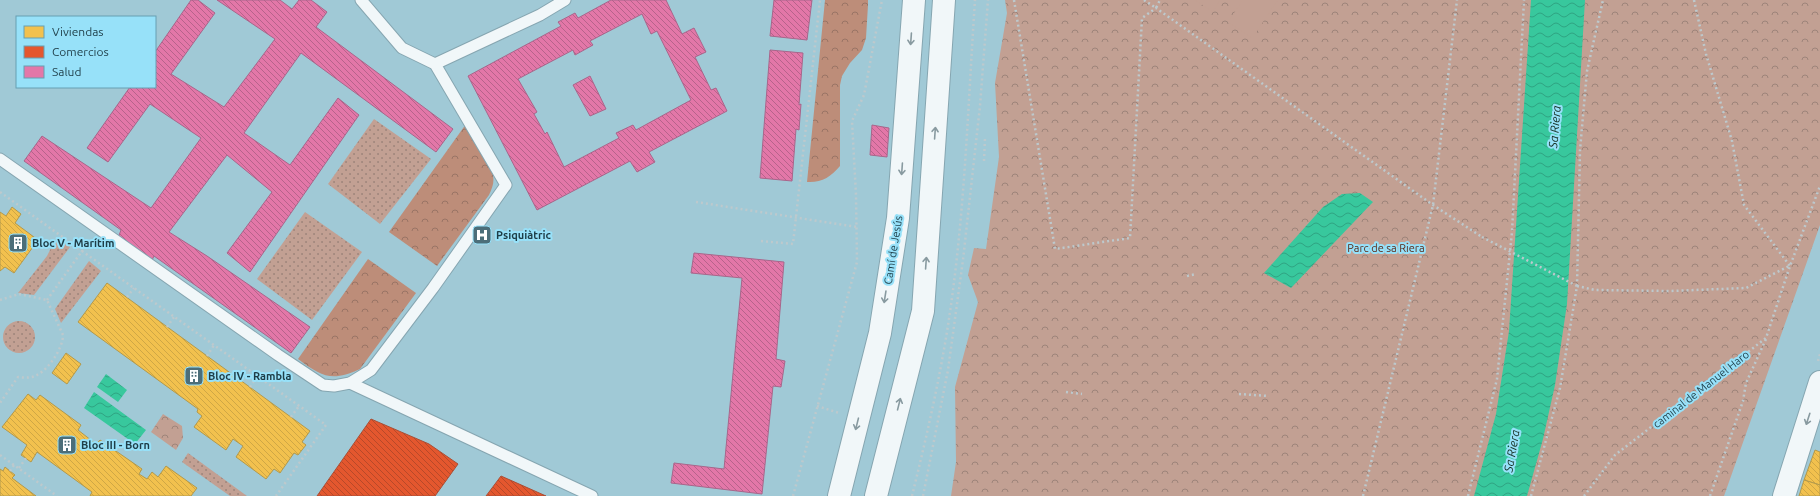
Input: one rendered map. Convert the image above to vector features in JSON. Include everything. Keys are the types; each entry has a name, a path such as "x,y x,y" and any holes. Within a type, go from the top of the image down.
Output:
{"main road":[{"name":"Camí de Jesús","path":"839,496 880,333 898,218 914,0"},
{"path":"876,496 923,311 944,0"},
{"path":"1784,496 1820,382"}],"lane":[{"path":"0,159 278,355 323,385 334,386 350,383 371,370 433,288 506,185 435,64 402,48 361,0"},
{"path":"435,64 540,15 565,0"},
{"path":"350,383 592,496"}],"path":[{"path":"761,241 793,244 820,0"},
{"path":"793,496 857,262 857,227 852,121 864,95 882,0"},
{"path":"912,496 939,375 950,310 964,186 975,0"},
{"path":"923,496 948,370 962,268 980,106 988,0"},
{"path":"1014,0 1055,249 1130,238 1142,18 1156,8 1160,0"},
{"path":"1144,0 1433,205 1482,237 1576,286 1595,290 1662,291 1746,288 1790,266"},
{"path":"1362,496 1433,205 1457,0"},
{"path":"1468,496 1497,379 1512,232 1524,0"},
{"path":"1532,496 1560,388 1576,286 1580,150 1588,71 1603,0"},
{"path":"1694,0 1706,54 1732,141 1744,205 1790,266"},
{"path":"984,162 985,138"},
{"path":"1710,496 1743,401 1746,383 1766,338 1790,266 1820,186"},
{"path":"0,192 326,425 276,496"},
{"path":"696,202 795,216 857,227"},
{"path":"17,210 20,206"},
{"path":"46,300 82,251"},
{"path":"1187,276 1196,274"},
{"path":"128,298 134,288"},
{"path":"0,300 19,294 46,300 61,328 63,341 52,360 41,373 31,377 18,377 0,403"},
{"path":"168,327 174,317"},
{"name":"caminal de Manuel Haro","path":"1584,496 1615,455 1766,338"},
{"path":"207,356 214,345"},
{"path":"250,387 257,376"},
{"path":"1066,392 1082,394"},
{"path":"1238,394 1269,396"},
{"path":"291,418 299,406"},
{"path":"818,406 841,413"},
{"path":"0,455 57,496"},
{"path":"19,468 26,458"},
{"path":"10,471 14,465"}],"green space":[{"path":"825,0 868,0 866,38 862,50 850,63 842,76 840,85 840,166 833,173 821,180 807,182"},
{"name":"Parc de sa Riera","path":"1005,0 1820,0 1820,225 1724,496 951,496 956,462 955,387 978,302 968,275 974,248 986,249 999,157 995,83 1007,13"},
{"path":"1195,0 1220,0 1213,12"},
{"path":"1243,0 1278,0 1252,38 1228,22"},
{"path":"374,119 431,159 380,224 328,184"},
{"path":"466,124 492,171 492,189 437,266 389,232"},
{"path":"305,212 362,252 312,320 257,279"},
{"path":"56,238 70,247 34,295 18,293 47,256"},
{"path":"368,259 416,293 360,369 342,375 328,376 321,374 298,359"},
{"path":"89,261 101,271 61,323 55,309"},
{"path":"16,321 22,321 31,325 35,337 31,349 22,353 16,353 7,349 3,340 3,334 7,325"},
{"path":"163,414 182,426 183,438 176,450 151,432"},
{"path":"188,453 247,496 230,496 182,462"}],"water":[{"name":"Sa Riera","path":"1531,0 1585,0 1567,304 1555,385 1543,439 1527,496 1474,496 1496,414 1509,331"},
{"path":"1360,193 1373,202 1291,288 1264,273 1323,207 1342,194"},
{"path":"106,374 127,390 118,402 97,387"},
{"path":"94,392 146,430 135,444 84,408"}],"building: Viviendas":[{"name":"Bloc V - Marítim","path":"12,207 21,214 15,223 38,240 14,273 5,267 0,271 0,212 6,216"},
{"name":"Bloc IV - Rambla","path":"107,283 310,431 302,442 306,445 298,455 294,453 280,473 274,469 266,479 236,457 243,446 233,439 226,450 194,427 202,416 197,412 198,409 78,322"},
{"path":"66,353 81,364 67,384 52,373"},
{"name":"Bloc III - Born","path":"28,394 36,400 40,395 81,425 78,430 96,444 100,440 142,469 139,474 147,479 152,472 158,477 166,466 197,488 191,496 90,496 92,492 37,452 31,462 21,455 27,445 2,427"},
{"path":"1815,450 1820,452 1820,485 1804,480"},
{"path":"5,467 15,475 12,478 36,496 0,496 0,469 3,471"},
{"path":"1804,480 1820,485 1820,496 1799,496"}],"building: Comercios":[{"path":"371,419 429,444 458,464 435,496 317,496"},
{"path":"501,476 546,496 486,496"}],"building: Salud":[{"path":"191,0 198,0 215,13 171,74 224,107 275,39 217,0 280,0 292,9 299,0 311,0 327,12 316,27 453,129 436,152 301,53 244,133 290,165 338,98 359,115 250,272 227,253 272,192 227,155 169,232 207,256 310,327 291,353 154,256 150,264 118,238 121,230 24,161 42,136 151,208 201,138 150,104 108,162 87,148 129,88 156,88 156,51"},
{"path":"611,0 666,0 682,34 694,28 706,52 695,57 711,90 716,88 727,111 649,152 655,162 637,172 630,161 537,210 468,76 561,26 558,22 575,13 578,18","holes":["642,14 651,34 657,31 691,100 636,130 633,125 616,133 619,138 564,167 547,132 545,134 534,114 537,112 518,79 573,50 575,55 593,45 590,41"]},
{"path":"774,0 812,0 807,40 770,36"},
{"path":"770,50 803,53 799,105 801,104 799,130 796,129 792,181 760,178"},
{"path":"590,76 606,109 590,116 573,85"},
{"path":"872,125 889,128 887,157 870,155"},
{"path":"694,253 784,262 776,359 785,361 781,387 773,386 762,494 671,483 674,463 724,469 742,278 691,273"}],"place":[{"name":"Psiquiàtric","path":"482,235"},
{"name":"Bloc V - Marítim","path":"18,243"},
{"name":"Bloc IV - Rambla","path":"194,376"},
{"name":"Bloc III - Born","path":"67,445"}]}
